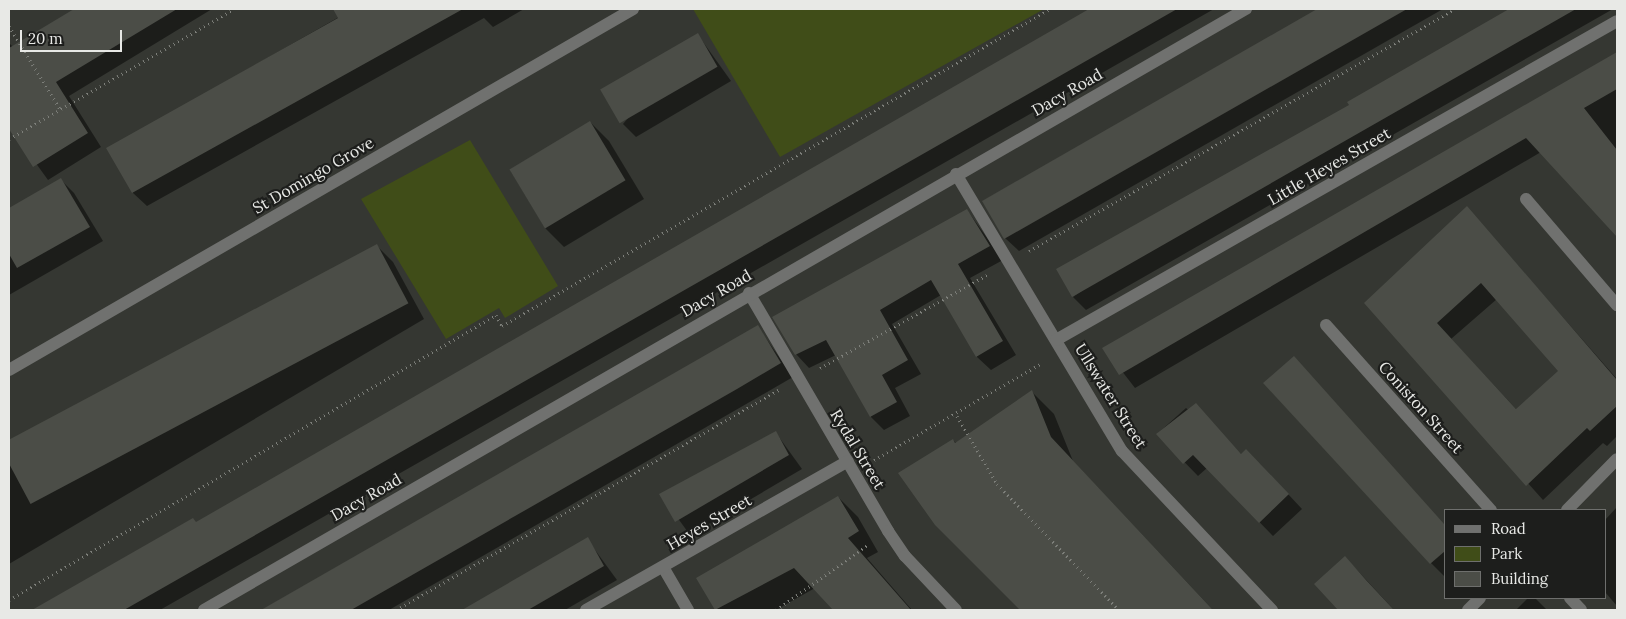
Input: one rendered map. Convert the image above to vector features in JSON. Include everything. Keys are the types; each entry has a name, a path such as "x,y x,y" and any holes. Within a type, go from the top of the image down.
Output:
{"street":[{"name":"St Domingo Grove","path":"9,370 633,9"},
{"name":"Dacy Road","path":"204,610 749,293 1246,9"},
{"name":"Little Heyes Street","path":"1059,345 1617,21"},
{"name":"Ullswater Street","path":"956,174 1122,450 1272,610"},
{"path":"1526,199 1617,305"},
{"name":"Rydal Street","path":"749,293 797,380 851,465 904,556 956,610"},
{"name":"Coniston Street","path":"1326,325 1491,509"},
{"path":"1568,509 1617,459"},
{"name":"Heyes Street","path":"586,610 851,465"},
{"path":"663,567 688,610"},
{"path":"1468,610 1479,599"},
{"path":"1571,599 1581,610"}],"path":[{"path":"9,139 234,9"},
{"path":"9,600 496,315 502,326 1050,9"},
{"path":"396,610 797,380 1010,262 1455,9"},
{"path":"9,26 60,109"},
{"path":"851,465 957,416 1059,345"},
{"path":"957,416 997,484 1119,610"},
{"path":"776,610 888,531"},
{"path":"782,606 786,610"}],"green space":[{"path":"693,9 1044,9 780,157"},
{"path":"470,140 558,286 505,318 499,308 446,339 361,199"}],"building":[{"path":"74,9 177,9 56,82 88,133 33,167 9,129 9,48"},
{"path":"333,9 463,9 132,193 106,148 338,18"},
{"path":"1089,9 1177,9 124,610 32,610 193,518 196,522"},
{"path":"1317,9 1407,9 1004,239 982,201"},
{"path":"1509,9 1576,9 1072,297 1056,269 1349,105 1347,102"},
{"path":"698,33 718,67 620,123 600,90"},
{"path":"1617,52 1617,89 1584,108 1617,150 1617,237 1526,138 1119,375 1102,348"},
{"path":"590,121 626,180 545,229 509,169"},
{"path":"61,178 90,227 17,268 9,254 9,208"},
{"path":"1467,206 1617,380 1617,406 1590,431 1587,428 1526,486 1364,303","holes":["1481,283 1558,371 1516,409 1437,323"]},
{"path":"967,209 990,246 958,264 1003,341 976,357 931,280 880,310 908,360 882,375 897,402 870,417 826,340 795,355 772,317"},
{"path":"377,244 408,303 31,504 9,464 9,440"},
{"path":"758,325 781,363 737,389 351,610 261,610"},
{"path":"1294,356 1444,524 1444,552 1430,564 1263,383"},
{"path":"1032,390 1051,437 1213,610 1020,610 935,525 898,473 953,439 955,443"},
{"path":"1196,403 1241,454 1246,449 1289,494 1259,523 1193,455 1183,464 1156,434"},
{"path":"776,431 789,455 675,522 659,494"},
{"path":"838,496 859,531 848,538 911,610 833,610 794,568 715,610 696,578"},
{"path":"588,537 604,566 528,610 462,610"},
{"path":"1345,556 1394,610 1338,610 1314,584"}]}
